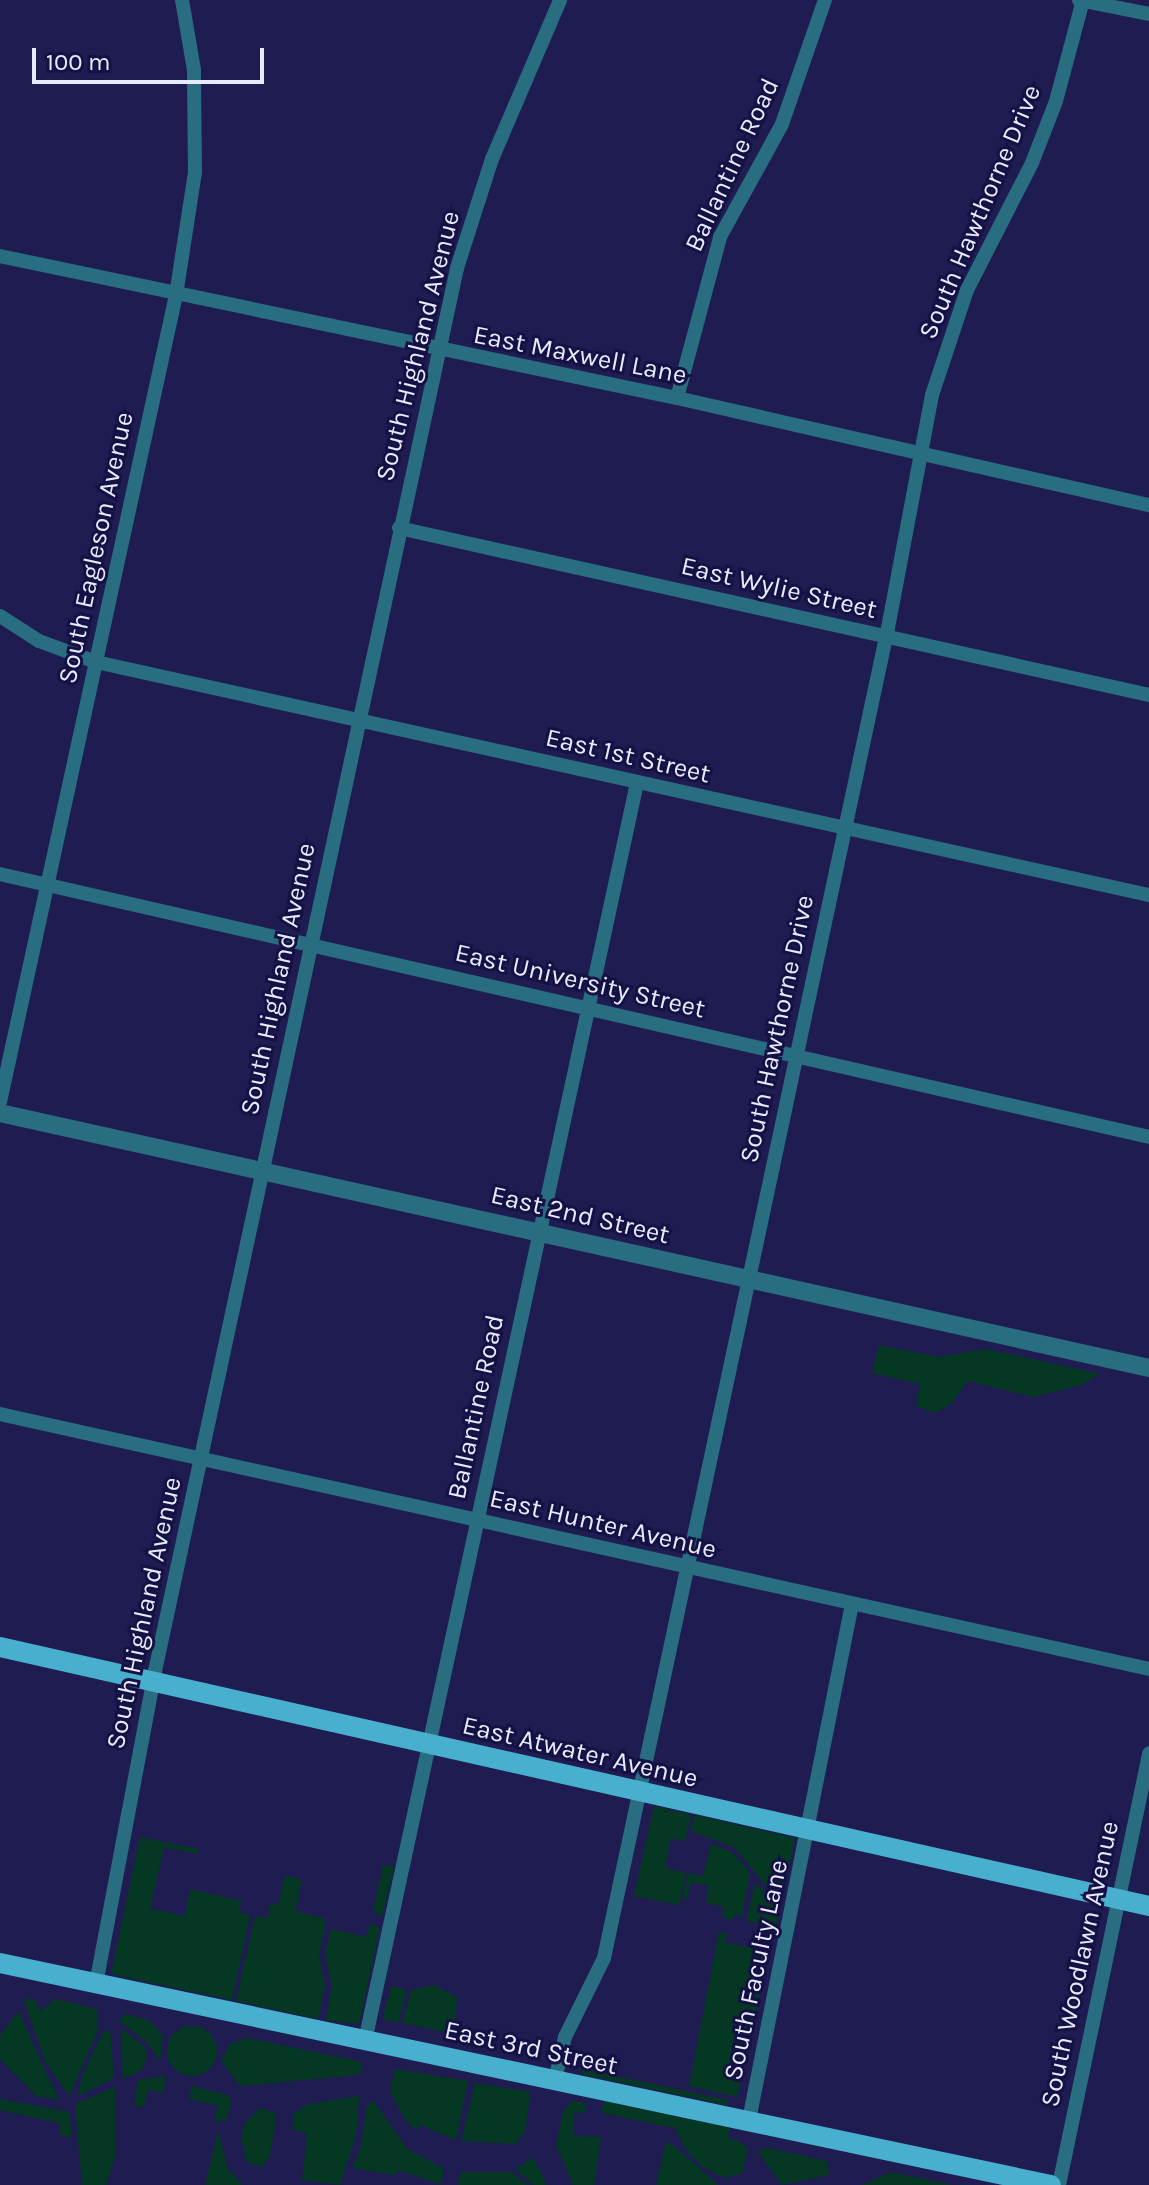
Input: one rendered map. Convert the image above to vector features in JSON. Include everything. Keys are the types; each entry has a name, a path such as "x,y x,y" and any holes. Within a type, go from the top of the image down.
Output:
{"main road":[{"name":"East Atwater Avenue","path":"0,1647 1149,1906"},
{"name":"East 3rd Street","path":"0,1963 1051,2185"}],"street":[{"name":"South Eagleson Avenue","path":"0,1102 176,295 195,172 194,70 182,0"},
{"name":"South Highland Avenue","path":"96,1984 154,1683 310,943 457,268 492,159 560,0"},
{"name":"Ballantine Road","path":"677,398 720,237 782,124 825,0"},
{"path":"1082,0 1149,14"},
{"name":"South Hawthorne Drive","path":"555,2080 565,2037 604,1958 690,1568 886,637 923,457 932,395 950,334 1032,163 1056,101 1082,0"},
{"name":"East Maxwell Lane","path":"0,256 440,352 677,398 923,457 1149,505"},
{"name":"East Wylie Street","path":"399,528 1149,695"},
{"name":"East 1st Street","path":"0,616 39,641 96,662 843,830 1149,895"},
{"name":"Ballantine Road","path":"365,2041 475,1520 591,1009 637,783"},
{"name":"East University Street","path":"0,874 1149,1137"},
{"name":"East 2nd Street","path":"0,1113 1149,1368"},
{"name":"East Hunter Avenue","path":"0,1414 1149,1669"},
{"name":"South Faculty Lane","path":"749,2120 852,1604"},
{"name":"South Woodlawn Avenue","path":"1059,2185 1149,1753"}],"green space":[{"path":"879,1345 938,1357 986,1349 1100,1374 1082,1385 1033,1397 968,1381 951,1404 935,1413 916,1406 920,1384 872,1373"},
{"path":"654,1806 691,1815 685,1841 671,1838 665,1868 686,1873 679,1905 634,1896"},
{"path":"694,1815 795,1838 783,1897 766,1886 734,1847 691,1831"},
{"path":"140,1837 199,1849 198,1854 164,1847 150,1909 185,1916 190,1889 241,1901 239,1912 250,1915 232,2000 111,1974"},
{"path":"711,1843 732,1852 750,1872 742,1916 734,1915 733,1920 722,1917 724,1907 706,1903 709,1886 691,1883 687,1899 682,1898 688,1873 703,1876"},
{"path":"383,1865 394,1867 382,1917 373,1910"},
{"path":"285,1875 302,1880 295,1911 326,1919 319,1956 325,1986 318,2019 236,2001 255,1916 268,1918 270,1903 278,1905"},
{"path":"755,1884 782,1902 776,1926 746,1921"},
{"path":"370,1924 380,1927 359,2024 326,2020 332,1986 325,1954 331,1929 366,1937"},
{"path":"719,1932 727,1934 725,1942 769,1952 737,2097 689,2086"},
{"path":"434,1985 457,1997 454,2034 402,2023 411,1990"},
{"path":"391,1986 407,1990 398,2023 383,2019"},
{"path":"23,1998 35,2000 41,2011 55,1999 98,2009 98,2030 69,2096 45,2061"},
{"path":"19,2011 59,2100 36,2096 0,2059 0,2035"},
{"path":"124,2014 149,2020 163,2036 160,2061 147,2042 119,2021"},
{"path":"192,2026 210,2033 217,2051 210,2069 192,2076 174,2069 167,2051 174,2033"},
{"path":"121,2028 145,2047 147,2056 142,2070 123,2079"},
{"path":"110,2030 114,2078 78,2096 82,2076 103,2032"},
{"path":"247,2038 359,2061 363,2069 357,2075 240,2086 221,2061 230,2044"},
{"path":"395,2069 468,2081 456,2140 421,2125 416,2130 405,2120 390,2091"},
{"path":"582,2069 728,2100 727,2105 581,2074"},
{"path":"166,2076 163,2093 148,2090 144,2107 134,2106 138,2080"},
{"path":"475,2083 530,2092 526,2129 516,2144 461,2141"},
{"path":"192,2086 228,2095 232,2102 226,2120 214,2122 218,2106 189,2099"},
{"path":"115,2087 115,2157 106,2185 82,2185 75,2104"},
{"path":"359,2096 356,2136 340,2185 302,2180 307,2134 292,2129 294,2113 308,2104"},
{"path":"0,2099 69,2112 72,2138 59,2134 60,2123 0,2110"},
{"path":"374,2101 407,2149 444,2168 441,2185 399,2170 395,2175 352,2168 361,2147 367,2105"},
{"path":"572,2101 586,2103 585,2111 574,2114 573,2136 601,2137 594,2185 573,2185 556,2145 563,2112"},
{"path":"604,2101 730,2128 728,2140 602,2113"},
{"path":"260,2108 275,2113 276,2120 270,2156 261,2167 247,2162 241,2137 245,2123"},
{"path":"675,2126 739,2141 748,2149 742,2173 724,2178 703,2167 685,2149"},
{"path":"218,2131 228,2169 243,2185 205,2185"},
{"path":"666,2142 674,2146 719,2185 656,2185"},
{"path":"767,2148 827,2161 829,2175 782,2185 757,2151"},
{"path":"532,2158 547,2185 533,2185 515,2169"},
{"path":"461,2172 511,2172 528,2185 458,2185"},
{"path":"891,2172 953,2185 862,2185"}]}
